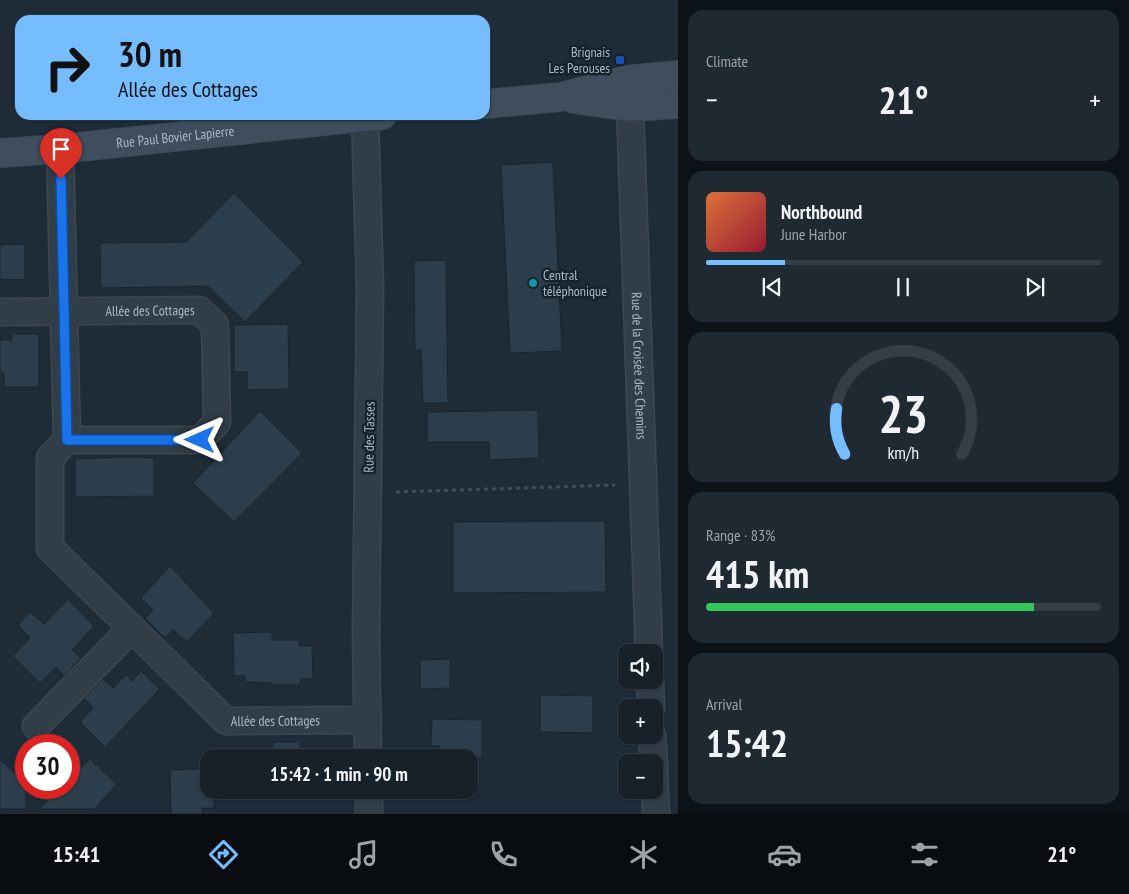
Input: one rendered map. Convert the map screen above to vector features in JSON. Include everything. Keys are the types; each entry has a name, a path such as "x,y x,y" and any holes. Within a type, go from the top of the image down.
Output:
{"main road":[{"path":"490,104 560,97 627,80 678,75"},
{"path":"560,97 630,107 678,104"},
{"name":"Rue Paul Bovier Lapierre","path":"0,153 60,149 335,120"}],"street":[{"name":"Rue de la Croisée des Chemins","path":"627,80 630,107 649,644"},
{"name":"Rue des Tasses","path":"368,749 366,636 373,120"},
{"path":"60,149 67,440"},
{"name":"Allée des Cottages","path":"0,312 199,310 215,325 217,422 200,440 67,440 50,458 50,548 226,721 368,720"},
{"path":"36,726 132,628"},
{"path":"369,799 370,814"},
{"path":"655,799 656,814"}],"path":[{"path":"368,493 643,484"}],"building":[{"name":"Central téléphonique","path":"553,162 562,351 510,353 501,165"},
{"path":"234,193 303,262 245,322 208,286 101,288 100,243 186,242"},
{"path":"25,244 25,280 0,279 0,245"},
{"path":"446,260 448,403 423,403 421,350 415,350 414,261"},
{"path":"288,324 289,389 247,390 247,372 234,372 234,325"},
{"path":"12,334 39,334 39,387 4,387 4,373 0,373 0,340 12,340"},
{"path":"538,410 539,458 490,460 489,442 427,442 427,412"},
{"path":"260,411 302,453 234,522 193,483"},
{"path":"154,458 154,496 75,497 75,459"},
{"path":"605,521 606,592 453,593 453,522"},
{"path":"170,566 214,613 187,642 173,630 165,638 145,618 153,610 141,598"},
{"path":"68,599 94,626 72,650 81,658 64,676 56,667 40,683 13,656 30,638 18,625 30,612 44,624"},
{"path":"272,632 272,640 299,640 299,646 312,646 313,679 301,679 300,685 273,685 272,683 245,682 245,676 234,676 233,633"},
{"path":"450,659 450,688 420,689 420,660"},
{"path":"141,671 160,689 105,747 80,722 93,708 84,698 103,679 113,688 126,675 132,681"},
{"path":"540,695 593,696 593,733 540,732"},
{"path":"432,719 482,720 482,758 478,758 478,749 439,749 439,746 431,746"},
{"path":"273,742 300,742 300,749 273,749"},
{"path":"0,759 15,773 15,799 26,799 26,809 0,809"},
{"path":"90,759 117,784 94,809 39,809 49,799 80,799 80,769"},
{"path":"200,769 200,799 214,799 214,808 202,808 202,814 171,814 170,770"}],"place":[{"name":"Brignais Les Perouses","path":"620,60"},
{"name":"Central téléphonique","path":"533,283"}],"route":[{"path":"61,179 67,440 200,440"}]}
